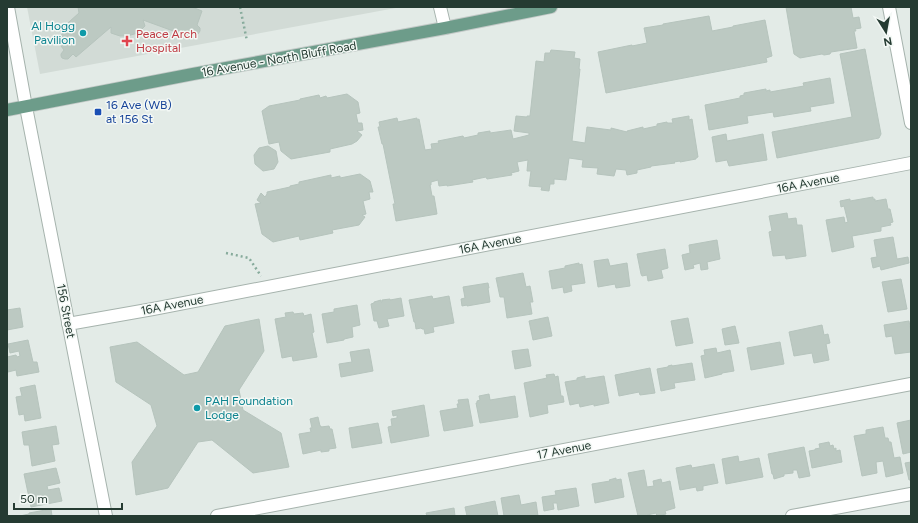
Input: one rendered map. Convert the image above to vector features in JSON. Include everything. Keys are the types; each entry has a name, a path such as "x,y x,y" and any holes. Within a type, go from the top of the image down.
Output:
{"main road":[{"name":"16 Avenue - North Bluff Road","path":"7,110 552,7"}],"street":[{"name":"156 Street","path":"8,7 26,107 106,516"},
{"path":"440,7 444,28"},
{"path":"889,7 911,123"},
{"name":"16A Avenue","path":"68,324 153,309 911,163"},
{"name":"17 Avenue","path":"217,516 911,384"},
{"path":"792,516 911,494"}],"path":[{"path":"240,7 247,41"},
{"path":"226,252 249,258 264,282"}],"shaded area":[{"name":"Peace Arch Hospital","path":"27,7 401,7 40,74"}],"building":[{"name":"Al Hogg Pavilion","path":"78,7 192,7 202,11 197,25 200,28 200,31 196,35 188,32 187,36 143,20 145,26 138,33 120,36 111,33 111,27 76,57 73,54 68,59 65,59 61,56 64,50 58,42 58,37 63,34 60,30 79,13"},
{"path":"786,7 851,7 853,18 859,17 861,28 855,29 856,31 854,31 857,48 831,52 830,54 800,58 794,54"},
{"path":"709,16 712,31 765,20 772,56 766,58 767,62 606,93 598,52 647,43 644,28"},
{"path":"865,49 881,134 879,138 777,158 772,132 852,117 840,54"},
{"path":"551,50 575,52 574,58 580,59 572,141 585,143 587,127 611,130 611,128 627,132 643,127 643,129 657,126 657,124 667,122 673,123 672,119 689,116 689,120 692,119 698,157 696,159 651,166 637,170 637,173 627,175 626,170 616,169 614,176 597,174 598,168 582,167 583,160 569,158 566,180 554,179 554,184 550,184 549,191 541,190 542,187 529,186 531,171 527,171 528,160 517,162 519,171 511,173 512,175 487,179 486,177 472,180 473,182 447,186 439,186 438,180 431,182 430,185 432,196 434,196 437,214 396,221 393,204 395,204 383,144 378,127 380,127 379,122 397,118 398,122 417,118 417,120 419,119 425,150 432,149 431,144 439,143 438,141 463,136 464,138 490,131 490,133 511,130 513,139 529,135 529,133 514,131 516,116 530,116 536,61 544,62 545,53 550,53"},
{"path":"830,78 834,103 810,107 811,111 774,117 773,112 747,116 748,123 709,130 705,105 740,98 740,96 744,95 744,93 766,89 766,91 770,90 770,92 804,86 803,83"},
{"path":"347,94 358,102 360,113 356,114 358,123 362,123 363,130 357,131 362,135 357,141 352,144 330,149 330,152 291,159 281,151 279,142 269,144 262,111 269,106 319,95 320,98 326,96 327,98"},
{"path":"726,134 727,141 763,134 767,160 729,166 727,160 716,162 712,137"},
{"path":"268,146 276,151 278,162 274,169 263,171 255,164 254,155 259,148"},
{"path":"360,174 370,181 373,192 369,192 370,199 363,201 366,214 362,215 365,217 359,225 332,230 333,233 300,240 299,236 273,242 262,234 255,204 261,203 257,200 261,193 265,197 267,192 290,187 299,184 299,182 331,175 331,178 340,176 340,178"},
{"path":"873,197 875,201 886,199 893,222 890,223 891,225 881,227 881,231 852,236 854,247 832,252 826,220 844,217 845,223 848,222 844,206 841,207 840,201 850,199 850,201"},
{"path":"787,213 788,219 796,218 797,225 802,225 806,256 786,259 785,255 773,256 769,232 772,231 769,216"},
{"path":"893,237 897,259 908,257 909,263 881,270 880,266 873,268 871,258 877,257 874,240"},
{"path":"717,240 720,259 707,262 708,269 701,270 700,263 693,265 694,268 685,270 682,255 690,253 689,245"},
{"path":"665,249 668,268 661,270 663,278 648,281 647,275 642,276 641,274 637,254"},
{"path":"608,259 610,266 627,263 630,286 616,288 615,284 598,287 594,261"},
{"path":"579,263 579,265 582,264 585,283 571,285 572,291 564,293 563,287 552,289 549,271 565,268 565,266"},
{"path":"523,273 526,287 530,286 533,302 530,302 532,314 507,318 504,297 500,297 496,278"},
{"path":"901,279 907,309 888,312 882,282"},
{"path":"488,283 490,302 462,306 461,299 465,298 463,287"},
{"path":"432,296 433,299 449,296 454,323 433,327 434,332 425,334 424,329 416,329 409,300"},
{"path":"401,298 404,316 387,319 389,326 379,328 377,321 374,321 371,304 381,300 382,302 382,300"},
{"path":"357,305 360,325 352,327 353,337 327,343 322,314 334,312 334,309"},
{"path":"20,308 23,327 7,330 7,310"},
{"path":"293,312 294,314 303,313 304,316 311,314 314,332 312,333 317,357 293,361 292,356 282,358 275,319 286,317 285,313"},
{"path":"548,317 552,336 533,340 529,321"},
{"path":"688,318 693,343 676,346 671,321"},
{"name":"PAH Foundation Lodge","path":"259,319 264,351 239,390 243,410 281,433 289,467 253,473 212,440 198,442 168,488 136,495 132,462 157,426 151,405 116,382 110,347 137,342 184,375 198,372 225,326"},
{"path":"909,321 911,332 911,352 895,354 892,336 886,337 884,325"},
{"path":"822,325 824,335 828,334 830,343 826,344 829,360 814,363 812,353 794,356 789,332"},
{"path":"735,326 739,343 725,345 722,329"},
{"path":"28,340 33,362 37,362 39,372 17,376 16,370 8,372 7,357 16,355 17,357 20,356 19,351 10,353 8,344"},
{"path":"780,342 784,364 751,370 747,348"},
{"path":"716,348 717,353 730,350 734,371 705,378 701,356 705,355 704,350"},
{"path":"369,349 373,371 341,377 339,364 352,362 350,352"},
{"path":"528,349 531,366 515,369 512,351"},
{"path":"692,363 695,380 674,383 675,388 661,391 657,369 672,365"},
{"path":"650,368 655,393 640,395 639,392 619,396 615,375"},
{"path":"554,374 555,377 558,376 561,396 563,396 564,402 547,405 548,413 530,417 524,383 547,378 546,375"},
{"path":"585,376 585,379 604,376 609,403 580,407 579,403 570,405 565,382 577,380 577,378"},
{"path":"35,385 41,418 25,421 24,414 19,415 16,397 22,396 20,388"},
{"path":"489,394 490,400 515,396 518,417 480,423 476,403 480,400 479,396"},
{"path":"468,399 473,426 444,431 440,411 458,408 458,400"},
{"path":"424,405 429,436 391,443 388,427 392,426 391,419 397,418 397,415 393,416 392,411"},
{"path":"318,417 321,427 329,426 330,429 332,429 336,448 329,449 329,451 321,452 321,450 303,454 299,434 311,432 310,428 312,428 310,419"},
{"path":"911,420 911,452 903,454 897,423"},
{"path":"378,423 382,443 352,448 349,428"},
{"path":"56,426 59,444 52,445 55,461 32,466 29,445 24,445 22,432"},
{"path":"883,427 885,438 888,438 889,442 891,442 894,458 900,457 903,473 886,477 883,461 876,462 877,473 862,476 854,436 866,434 866,430"},
{"path":"829,442 830,446 833,445 834,449 836,448 836,451 840,450 842,462 812,468 809,451 820,448 819,444"},
{"path":"804,447 810,476 799,478 797,470 793,470 793,473 784,474 784,476 774,479 768,454"},
{"path":"738,456 739,462 759,458 763,477 726,484 722,459"},
{"path":"911,462 911,480 909,480 905,463"},
{"path":"714,464 718,483 703,486 703,490 697,491 696,487 680,490 676,468 691,465 692,468"},
{"path":"56,468 60,483 47,486 48,490 59,488 62,501 31,507 24,474"},
{"path":"644,470 647,487 654,486 653,481 661,479 662,483 670,481 675,508 665,511 666,514 657,516 656,513 647,516 638,516 628,473"},
{"path":"616,478 616,480 621,479 624,497 595,503 592,484 610,481 609,480"},
{"path":"576,488 579,506 558,510 557,503 553,503 554,509 544,511 542,497 556,495 555,491"},
{"path":"519,495 521,505 536,502 538,516 504,516 501,498"},
{"path":"495,501 498,516 467,516 465,507"},
{"path":"454,508 455,516 427,516 426,513"},
{"path":"51,509 52,516 20,516 29,513"}],"place":[{"name":"Al Hogg Pavilion","path":"83,33"},
{"name":"Peace Arch Hospital","path":"127,41"},
{"name":"16 Ave (WB) at 156 St","path":"98,112"},
{"name":"PAH Foundation Lodge","path":"197,408"}]}
